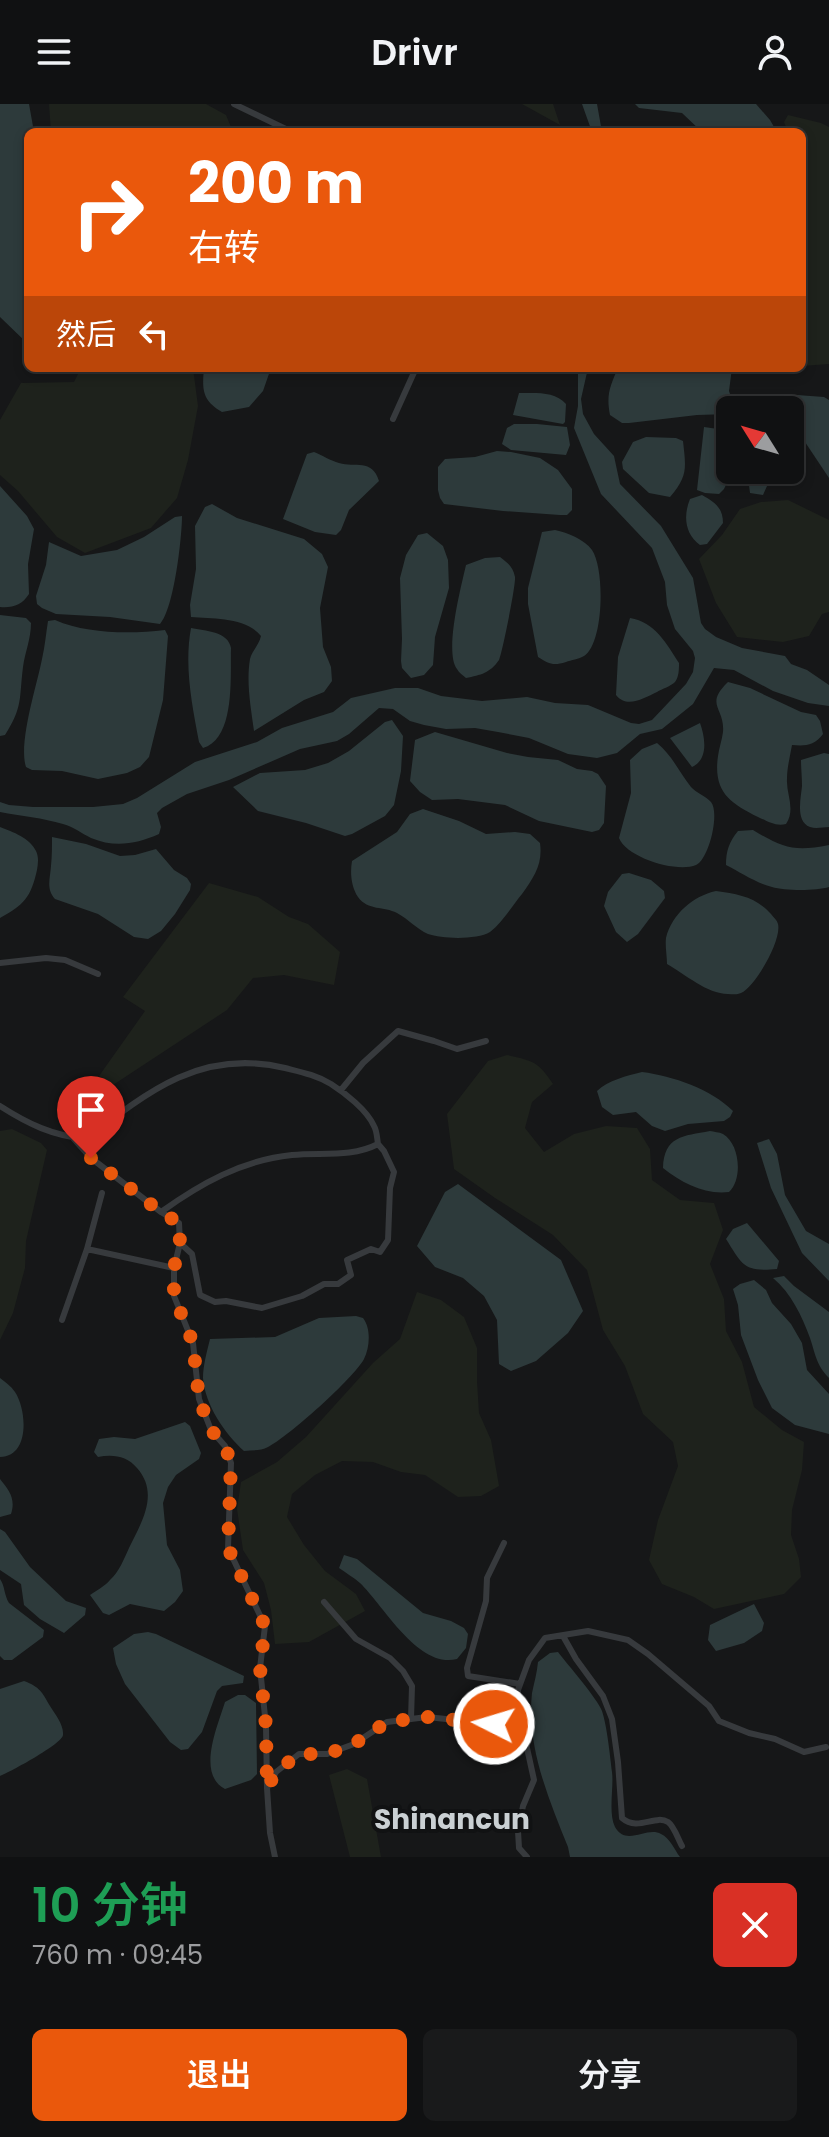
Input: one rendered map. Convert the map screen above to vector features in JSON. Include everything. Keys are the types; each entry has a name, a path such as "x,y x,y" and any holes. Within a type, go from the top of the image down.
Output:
{"street":[{"path":"234,104 284,128"},
{"path":"393,419 414,372"},
{"path":"0,963 46,958 65,960 98,974"},
{"path":"341,1090 363,1063 398,1031 457,1049 486,1041"},
{"path":"0,1106 30,1125 87,1139 131,1104 195,1071 227,1062 264,1063 318,1076 349,1095 374,1125 378,1144 394,1172 389,1198 388,1240 380,1252 371,1249 347,1260 351,1275 338,1284 324,1284 302,1296 262,1308 215,1302 200,1295 192,1254 180,1243"},
{"path":"73,1138 91,1158 179,1223 174,1296 193,1343 199,1399 211,1430 225,1446 231,1463 228,1548 265,1626 260,1668 266,1726 270,1833 275,1857"},
{"path":"161,1212 189,1192 233,1169 292,1155 364,1151 378,1144"},
{"path":"62,1320 87,1249 102,1193"},
{"path":"87,1249 174,1268"},
{"path":"504,1543 487,1578 486,1601 467,1668 468,1676 520,1684"},
{"path":"324,1602 356,1639 390,1658 403,1671 412,1686 411,1719"},
{"path":"527,1857 519,1848 518,1831 523,1806 534,1780 518,1707 520,1684 529,1660 545,1638 588,1631 628,1640 709,1706 719,1721 804,1752 826,1747"},
{"path":"563,1636 603,1696 612,1719 622,1818 627,1823 635,1824 669,1823 682,1846"},
{"path":"267,1788 276,1772 299,1754 327,1754 354,1744 387,1722 427,1717 522,1727"}],"shaded area":[{"path":"0,104 29,104 33,128 24,128 24,340 0,317"},
{"path":"49,104 206,104 226,115 231,128 51,128"},
{"path":"522,104 553,104 560,125"},
{"path":"582,104 597,104 601,128 591,128"},
{"path":"635,104 756,104 775,128 698,128 682,113 639,108"},
{"path":"788,115 829,127 829,364 806,366 806,128 786,128 784,122"},
{"path":"79,372 194,372 198,406 177,498 151,528 85,553 57,537 18,491 0,475 0,420 21,383 74,382"},
{"path":"204,372 270,372 263,391 249,407 222,412 207,399"},
{"path":"578,372 587,372 581,399 583,414 594,434 614,456 620,484 661,526 693,578 701,623 705,629 742,648 785,656 791,664 807,670 829,685 829,706 808,703 773,691 734,670 714,668 693,704 662,729 640,734 617,753 597,758 568,754 529,738 498,732 424,725 410,721 393,709 379,708 337,741 300,749 229,780 187,794 157,813 161,827 159,834 142,840 125,844 109,843 63,824 0,812 0,802 33,807 123,804 195,762 333,712 351,698 395,688 418,688 441,696 482,701 527,697 588,705 631,723 652,720 686,684 693,672 695,658 675,629 667,605 665,582 652,548 601,494 574,428 578,406"},
{"path":"616,372 731,372 731,396 716,396 716,414 622,423 610,415 610,391"},
{"path":"519,393 545,394 562,400 566,404 565,422 513,415"},
{"path":"797,395 824,397 829,400 829,478 804,440 804,396"},
{"path":"514,424 567,427 570,445 566,455 511,450 502,444 507,428"},
{"path":"704,427 716,429 716,484 726,484 719,494 697,490"},
{"path":"646,437 683,441 684,471 670,497 649,493 623,469 622,462 633,442"},
{"path":"497,451 540,458 558,470 572,489 572,510 567,515 560,515 444,504 438,490 438,467 445,459 475,457"},
{"path":"314,452 339,463 372,469 379,481 349,510 336,535 315,532 283,519 307,454"},
{"path":"749,484 767,484 763,495 750,493"},
{"path":"0,486 27,516 34,529 28,564 29,594 17,605 9,607 0,607"},
{"path":"702,495 720,509 723,523 707,544 700,545 688,530 686,512 690,499"},
{"path":"788,500 829,520 829,612 822,614 809,636 783,642 737,637 716,603 699,559 722,535 740,509 761,502"},
{"path":"212,504 237,518 304,539 322,554 328,567 320,608 323,647 331,667 332,681 324,692 304,700 254,731 249,668 261,636 238,622 191,617 196,569 195,526 205,507"},
{"path":"182,516 173,589 160,624 56,614 37,604 36,596 46,565 49,542 81,556 117,550"},
{"path":"555,530 575,537 592,550 599,573 600,605 596,637 591,648 582,657 554,664 538,657 528,588 542,532"},
{"path":"427,533 443,546 448,560 449,588 435,637 433,665 424,675 411,678 402,668 401,661 400,578 406,555 418,535"},
{"path":"500,557 513,570 515,577 501,655 489,671 466,678 453,661 452,649 466,565 485,558"},
{"path":"0,615 26,618 31,623 18,710 5,735 0,736"},
{"path":"630,618 653,629 679,663 678,675 673,683 630,702 616,695 618,657"},
{"path":"48,621 109,632 165,630 168,636 163,700 149,757 140,767 98,779 26,767 24,744 29,714"},
{"path":"191,628 221,635 231,648 226,719 214,742 203,748 199,742 190,685 188,657"},
{"path":"728,682 750,688 801,712 816,715 820,721 823,734 816,741 792,745 787,779 790,813 786,824 772,823 748,812 731,801 721,787 717,768 723,724 716,701"},
{"path":"392,720 403,736 401,771 394,805 385,816 352,834 345,836 258,811 233,787 260,773 305,770 328,763"},
{"path":"700,723 703,753 692,767 670,738"},
{"path":"435,732 507,753 558,760 598,774 606,786 604,823 599,830 592,832 539,821 505,805 458,799 432,800 410,781 415,740"},
{"path":"657,743 691,787 709,800 713,808 714,825 709,845 696,865 677,867 653,862 632,852 619,838 631,793 630,760 642,749"},
{"path":"829,754 829,827 812,828 805,824 801,815 801,760"},
{"path":"423,809 486,834 530,834 540,843 539,864 534,876 490,932 459,938 428,934 397,913 366,904 358,897 352,879 352,861 397,832 410,814"},
{"path":"0,827 30,842 38,860 29,894 15,909 0,918"},
{"path":"753,830 789,847 829,845 829,887 809,890 778,888 760,883 726,865 729,847 738,831"},
{"path":"52,837 86,844 120,856 156,849 174,870 187,878 191,884 190,890 161,931 148,939 134,937 98,914 55,899 49,884"},
{"path":"622,874 651,880 664,891 665,898 638,934 627,942 616,932 604,906 608,892"},
{"path":"209,883 258,897 289,917 308,924 340,952 334,985 284,975 253,978 227,1010 113,1085 99,1076 145,1011 123,997"},
{"path":"716,891 753,900 765,908 778,924 776,941 766,962 747,989 738,994 712,991 667,964 666,938 673,921 692,902"},
{"path":"507,1055 534,1063 553,1084 532,1102 525,1128 544,1152 574,1134 606,1126 637,1128 650,1149 652,1180 680,1200 714,1203 723,1230 710,1264 724,1299 726,1331 742,1362 754,1407 782,1430 804,1442 802,1470 792,1510 791,1535 801,1577 784,1594 714,1609 662,1584 649,1560 658,1520 678,1466 673,1442 643,1414 625,1366 603,1330 587,1270 553,1235 454,1169 447,1114 488,1061"},
{"path":"642,1072 691,1085 714,1096 733,1111 724,1121 688,1124 665,1131 652,1126 636,1112 613,1115 602,1107 597,1091 601,1087"},
{"path":"12,1129 41,1143 47,1150 26,1241 25,1268 13,1313 0,1340 0,1131"},
{"path":"710,1131 721,1133 729,1139 736,1153 738,1171 729,1192 711,1192 694,1187 663,1168 667,1149 677,1139"},
{"path":"769,1139 777,1154 785,1195 806,1231 829,1244 829,1281 802,1253 771,1188 757,1143"},
{"path":"458,1184 561,1260 583,1311 568,1333 536,1361 511,1371 499,1364 497,1320 484,1296 463,1278 435,1267 417,1246 445,1192"},
{"path":"747,1223 779,1261 777,1269 751,1268 736,1256 726,1239 733,1229"},
{"path":"784,1276 829,1312 829,1378 819,1364 795,1305 773,1278"},
{"path":"754,1280 766,1290 772,1303 791,1324 802,1343 807,1370 829,1394 829,1434 795,1425 772,1408 758,1380 741,1335 733,1289"},
{"path":"417,1292 441,1300 464,1317 477,1348 479,1413 491,1440 499,1486 481,1496 458,1497 425,1475 401,1472 373,1462 342,1461 315,1475 292,1494 287,1517 325,1571 356,1594 365,1611 309,1642 275,1644 264,1583 243,1550 237,1509 241,1482 277,1462 306,1437 373,1363 400,1339"},
{"path":"356,1316 366,1322 369,1338 366,1354 358,1368 290,1432 268,1447 244,1451 223,1428 208,1398 203,1373 210,1339 275,1337 319,1318"},
{"path":"0,1378 19,1400 23,1431 17,1449 10,1455 0,1457"},
{"path":"185,1422 190,1426 201,1453 199,1459 176,1475 163,1503 167,1545 180,1570 183,1591 164,1611 130,1604 109,1615 103,1613 90,1595 119,1569 143,1519 148,1498 144,1478 133,1464 119,1457 98,1457 94,1452 99,1439 135,1439"},
{"path":"0,1479 9,1491 13,1504 11,1514 0,1517"},
{"path":"0,1529 30,1567 66,1601 86,1608 85,1615 64,1633 24,1605 21,1584 0,1570"},
{"path":"344,1555 357,1559 423,1613 464,1628 468,1634 466,1648 457,1659 443,1660 415,1645 360,1583 339,1568"},
{"path":"0,1579 9,1603 44,1630 43,1637 12,1660 4,1660 0,1656"},
{"path":"754,1604 764,1623 762,1631 744,1643 716,1651 708,1640 710,1625"},
{"path":"148,1632 244,1676 243,1683 222,1686 217,1691 202,1732 188,1749 181,1750 170,1742 125,1684 116,1664 113,1648 134,1634"},
{"path":"558,1652 602,1711 612,1772 615,1827 620,1833 631,1836 649,1832 661,1834 680,1857 570,1857 541,1772 532,1733 532,1693 538,1662 550,1653"},
{"path":"24,1681 34,1685 42,1694 61,1724 63,1735 45,1751 0,1776 0,1689"},
{"path":"245,1695 256,1703 257,1774 251,1780 225,1789 216,1782 210,1761 225,1702"},
{"path":"347,1769 367,1779 381,1857 350,1857 329,1775"}],"district":[{"name":"Shinancun","path":"452,1819"}],"route":[{"path":"91,1158 179,1223 174,1296 193,1343 199,1399 211,1430 225,1446 231,1463 228,1548 265,1626 260,1668 266,1726 267,1788 276,1772 299,1754 327,1754 354,1744 387,1722 427,1717 494,1724"}]}
